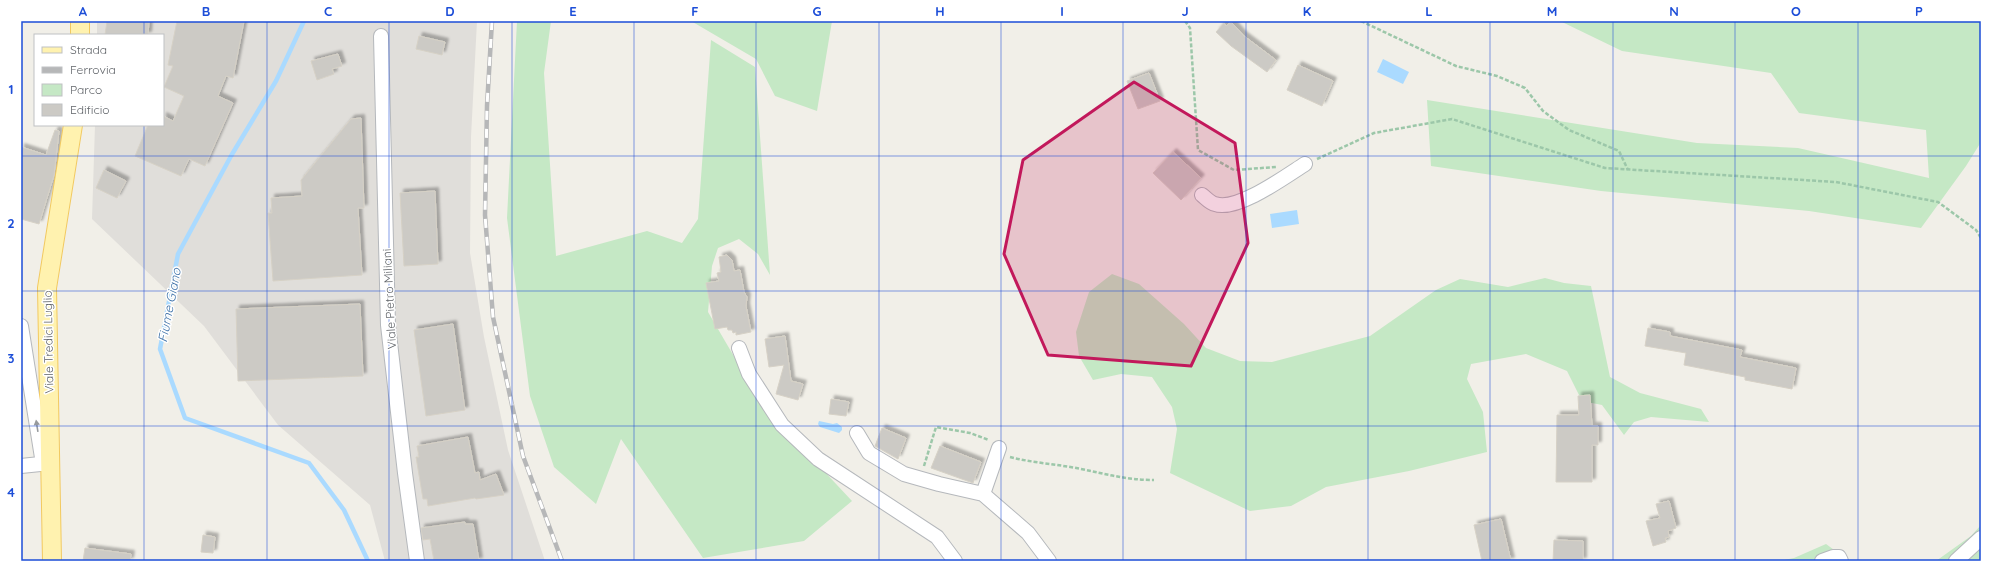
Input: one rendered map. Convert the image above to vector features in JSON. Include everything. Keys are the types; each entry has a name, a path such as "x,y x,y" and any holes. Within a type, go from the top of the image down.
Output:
{"main road":[{"path":"80,21 80,34"},
{"name":"Viale Tredici Luglio","path":"52,561 47,464 47,288 73,126"}],"street":[{"name":"Viale Pietro Miliani","path":"381,36 388,325 417,561"},
{"path":"1202,195 1215,204 1230,204 1258,194 1305,164"},
{"name":"Viale Tredici Luglio","path":"21,326 47,464"},
{"path":"739,348 749,374 782,425 818,459 937,538 955,561"},
{"path":"857,433 869,453 904,474 983,494 1028,533 1049,561"},
{"path":"983,494 999,448"},
{"path":"21,466 47,464"},
{"path":"1956,561 1981,538"},
{"path":"1822,561 1833,556 1839,557 1841,561"}],"path":[{"path":"1184,21 1190,28 1198,150 1234,170 1305,164 1374,133 1452,119 1606,168 1843,183 1938,202 1976,230 1981,238"},
{"path":"1361,21 1456,66 1497,76 1525,88 1543,111 1569,130 1619,151 1628,170"},
{"path":"921,478 936,427 970,433 989,441 1010,457 1082,469 1105,475 1137,480 1154,480"}],"highlighted area":[{"path":"1134,82 1235,143 1248,243 1191,366 1048,355 1004,254 1023,160"}],"shaded area":[{"path":"97,21 477,21 471,137 470,253 484,337 508,450 545,561 385,561 370,505 278,425 204,326 92,219 95,126 164,126 164,34 97,34"}],"green space":[{"path":"517,21 551,21 544,73 556,256 647,231 682,243 698,219 711,40 755,67 770,275 758,254 739,239 718,248 712,266 708,312 763,406 852,501 804,541 703,558 621,439 596,504 554,467 530,396 507,218"},
{"path":"691,21 832,21 817,111 775,96 756,59"},
{"path":"1560,21 1981,21 1981,142 1966,166 1921,228 1809,211 1601,191 1431,166 1427,100 1697,143 1798,148 1929,178 1926,130 1799,113 1771,73 1622,51"},
{"path":"1112,274 1139,284 1184,324 1206,348 1240,361 1272,362 1370,336 1436,290 1460,279 1508,287 1545,278 1564,283 1591,286 1610,377 1640,393 1701,409 1709,422 1651,417 1634,422 1624,435 1602,405 1582,401 1567,371 1526,354 1471,364 1467,379 1483,412 1487,452 1409,471 1326,487 1291,506 1250,511 1170,473 1177,429 1172,407 1152,377 1121,374 1093,380 1079,356 1076,332 1089,292"},
{"path":"1981,525 1981,561 1936,561 1971,536"},
{"path":"1826,544 1841,555 1839,561 1779,561 1794,558"}],"water":[{"path":"1383,59 1409,72 1403,84 1377,72"},
{"path":"1297,210 1299,224 1272,228 1270,214"},
{"path":"819,421 833,424 837,423 842,427 842,430 839,433 820,427 818,424"}],"building":[{"path":"107,21 149,21 148,34 105,34"},
{"path":"177,21 244,21 233,78 226,76 218,96 233,103 205,166 189,159 181,176 135,156 148,126 164,126 164,116 173,121 184,96 164,87 173,66 168,65"},
{"path":"1231,22 1244,36 1276,60 1267,72 1231,46 1216,32 1224,23 1226,26"},
{"path":"419,36 445,42 442,55 416,49"},
{"path":"338,54 342,66 332,69 334,74 317,80 311,61"},
{"path":"1298,65 1333,81 1322,106 1287,90"},
{"path":"1149,73 1160,101 1138,109 1127,81"},
{"path":"361,118 364,208 358,208 362,275 273,281 268,213 272,213 271,198 302,196 301,180 351,119"},
{"path":"55,130 59,131 54,175 39,224 21,219 21,147 46,155"},
{"path":"1173,152 1201,178 1181,200 1153,173"},
{"path":"104,170 126,181 117,198 96,188"},
{"path":"435,191 438,264 404,266 400,193"},
{"path":"727,255 732,260 734,271 740,270 744,292 747,297 746,306 751,332 736,335 736,332 733,333 732,330 728,330 727,327 715,329 706,283 719,281 717,273 721,272 719,257"},
{"path":"360,304 363,376 238,381 236,309"},
{"path":"453,324 465,410 426,416 414,330"},
{"path":"1648,328 1670,332 1670,336 1742,350 1740,357 1796,368 1792,389 1745,380 1745,377 1684,365 1686,353 1645,346"},
{"path":"785,336 791,381 803,384 798,400 776,394 784,365 769,367 765,339"},
{"path":"1590,395 1592,426 1598,426 1598,445 1592,445 1592,482 1556,482 1557,415 1579,415 1578,396"},
{"path":"831,399 849,402 846,416 829,414"},
{"path":"882,428 906,438 898,459 875,446"},
{"path":"468,437 475,473 479,472 480,480 496,474 504,495 428,506 427,499 423,499 416,457 419,457 417,446"},
{"path":"940,446 981,462 973,483 931,468"},
{"path":"1669,501 1676,528 1668,531 1669,537 1665,538 1666,542 1653,546 1646,521 1660,518 1656,504"},
{"path":"1501,519 1511,561 1482,561 1474,525"},
{"path":"465,522 465,524 473,524 479,561 434,561 430,539 423,540 421,528"},
{"path":"203,535 215,537 213,553 201,552"},
{"path":"1554,540 1583,541 1583,561 1553,561"},
{"path":"85,548 131,554 130,561 83,561"}],"waterway":[{"name":"Fiume Giano","path":"304,21 276,81 231,156 178,254 160,349 185,418 309,463 344,510 368,561"}],"railway":[{"path":"492,21 487,106 485,215 493,317 523,456 562,561"}]}
